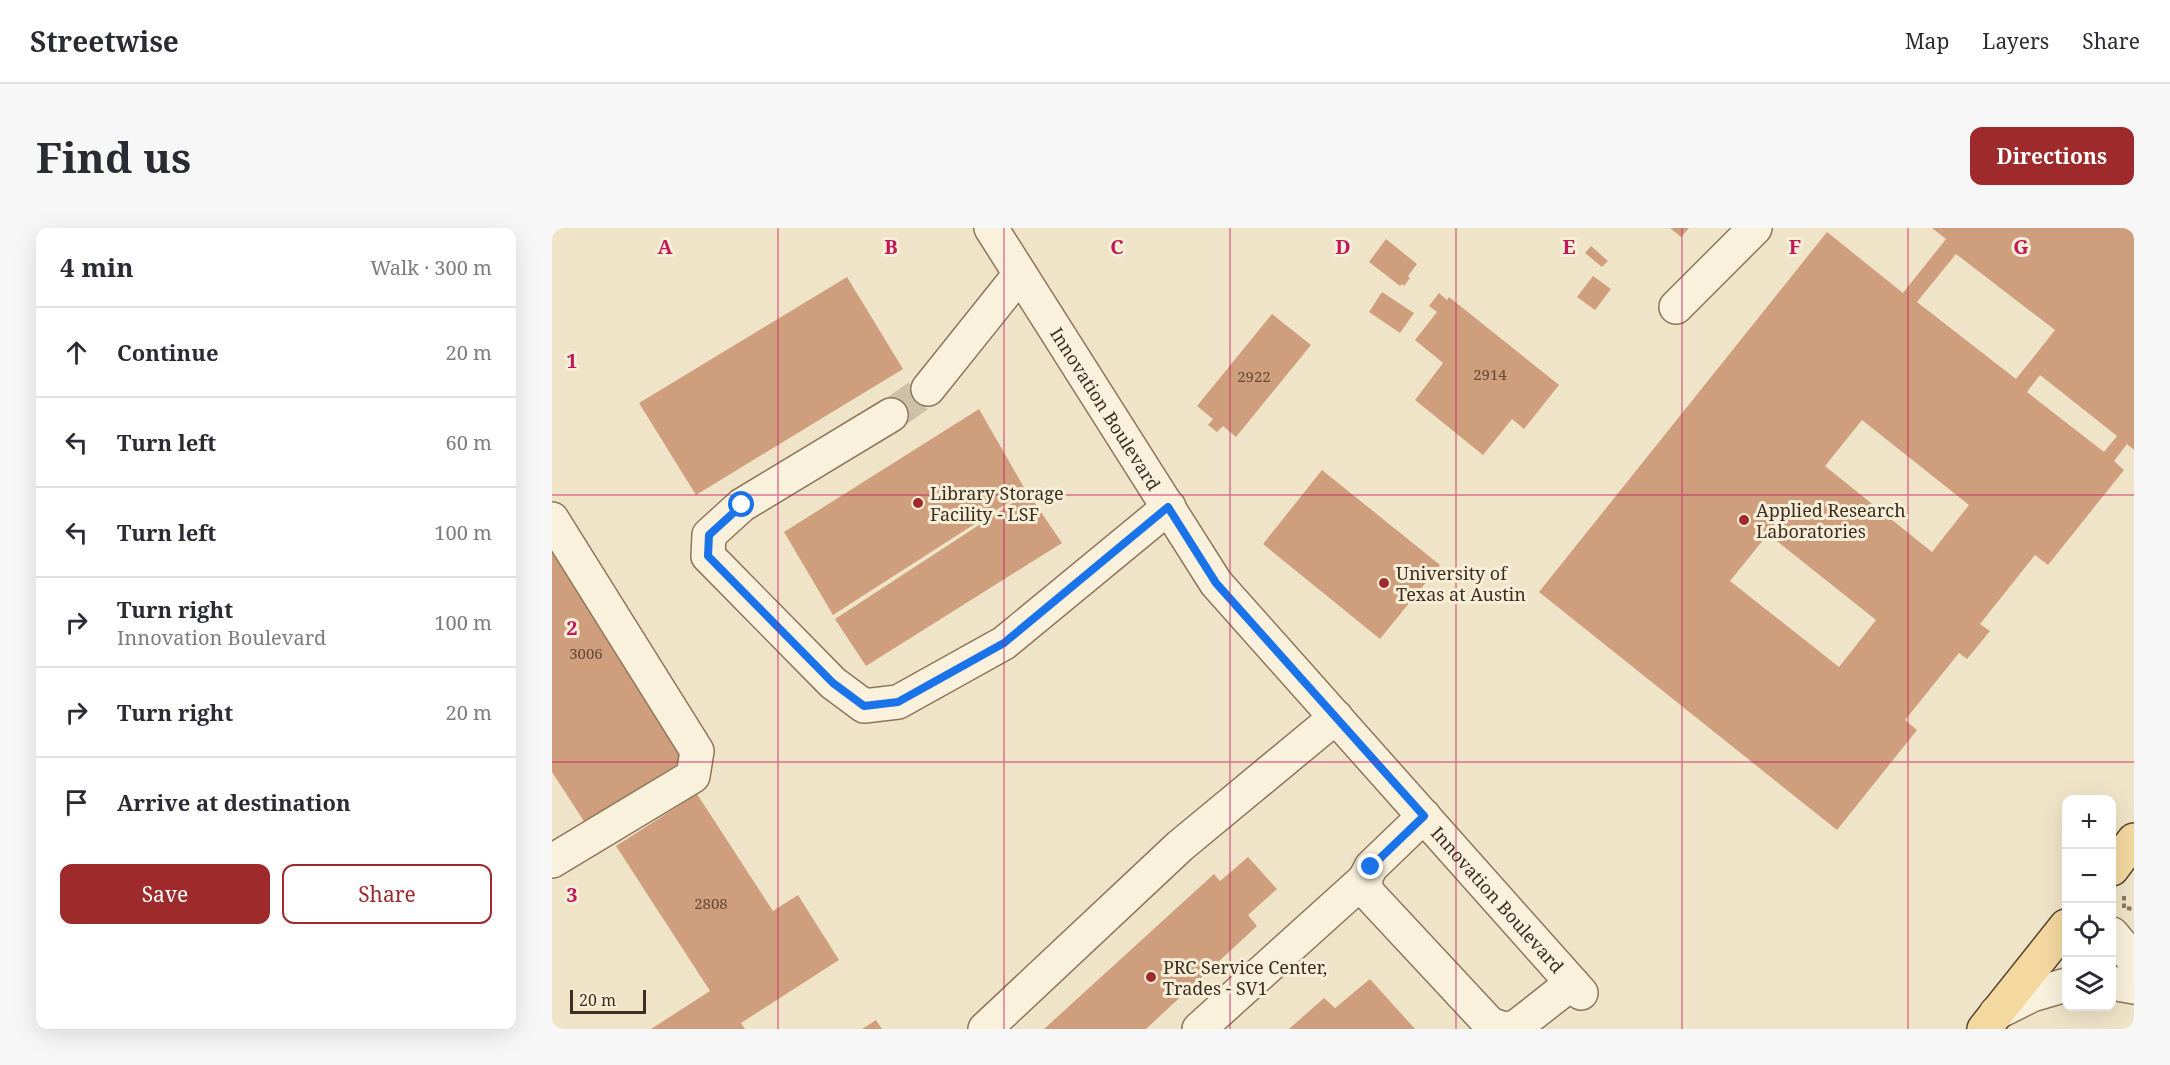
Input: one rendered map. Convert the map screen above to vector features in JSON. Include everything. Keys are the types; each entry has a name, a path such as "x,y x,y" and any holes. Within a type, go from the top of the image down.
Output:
{"main road":[{"path":"2118,882 2134,840"},
{"path":"1990,1021 2062,932"}],"street":[{"name":"Innovation Boulevard","path":"992,228 1216,583 1576,988 1516,1027 1504,1029 1490,1024 1478,1014 1367,892 1365,879"},
{"path":"1676,307 1755,228"},
{"path":"928,389 1020,274"},
{"path":"891,415 742,505 709,535 708,556 833,683 864,706 898,702 1004,643 1168,507"},
{"path":"552,519 697,752 693,776 552,861"},
{"path":"985,1029 1180,846 1336,717"},
{"path":"1199,1029 1365,879 1371,867 1424,816"},
{"path":"2116,938 2134,960"},
{"path":"2116,984 2134,987"},
{"path":"1990,1021 2031,995 2062,986"}],"path":[{"path":"2118,882 2124,908 2134,909"}],"building":[{"path":"1670,228 1689,228 1681,237"},
{"name":"Applied Research Laboratories","path":"1932,228 2131,228 2134,230 2134,450 2127,444 2114,461 2124,470 2048,565 2035,555 1980,624 1990,631 1967,659 1959,653 1905,720 1917,730 1837,830 1539,592 1827,232 1903,293 1946,239","holes":["1956,254 2055,330 2016,379 1917,302","2040,375 2117,436 2104,452 2027,392","1862,420 1969,505 1932,552 1825,466","1768,534 1876,620 1839,667 1730,581"]},
{"path":"1386,239 1417,264 1404,286 1402,284 1400,286 1369,262"},
{"path":"1591,246 1608,261 1602,267 1585,253"},
{"path":"1593,276 1611,289 1595,310 1577,297"},
{"path":"847,277 903,369 696,495 639,403"},
{"path":"1382,292 1414,313 1400,333 1369,312"},
{"path":"1439,293 1447,300 1449,297 1559,385 1524,429 1512,419 1483,455 1415,400 1443,363 1415,340 1437,312 1429,306"},
{"path":"1272,314 1311,345 1236,437 1223,426 1217,432 1208,425 1213,419 1197,406"},
{"name":"Library Storage Facility - LSF","path":"979,409 1026,491 833,615 784,532"},
{"path":"1322,470 1440,565 1380,639 1263,544"},
{"path":"1028,493 1062,543 866,666 835,619"},
{"path":"552,547 687,758 585,823 552,772"},
{"path":"697,794 773,911 798,895 839,960 741,1023 745,1029 651,1029 710,991 616,846"},
{"name":"PRC Service Center, Trades - SV1","path":"1248,857 1277,889 1248,915 1257,926 1146,1029 1044,1029 1214,874 1220,881"},
{"name":"PRC Service Center, Trades - SV1","path":"1370,979 1415,1029 1289,1029 1324,998 1335,1008"},
{"path":"876,1020 882,1029 862,1029"}],"tunnel":[{"path":"891,415 928,389"}],"place":[{"name":"Library Storage Facility - LSF","path":"918,503"},
{"name":"Applied Research Laboratories","path":"1744,520"},
{"name":"University of Texas at Austin","path":"1384,583"},
{"name":"PRC Service Center, Trades - SV1","path":"1151,977"}],"route":[{"path":"742,505 709,535 708,556 833,683 864,706 898,702 945,678 1004,643 1168,507 1216,583 1424,816 1371,867"}]}
